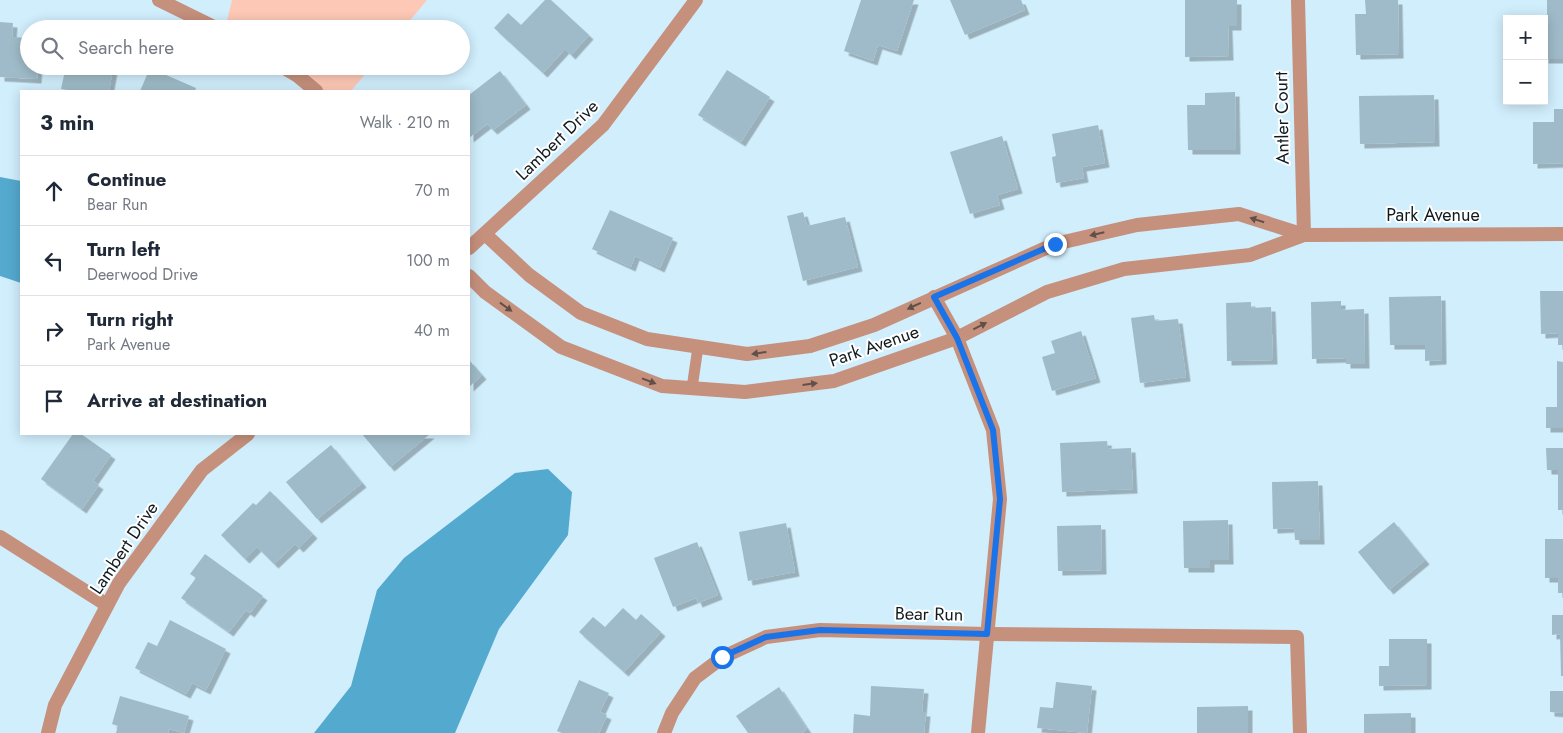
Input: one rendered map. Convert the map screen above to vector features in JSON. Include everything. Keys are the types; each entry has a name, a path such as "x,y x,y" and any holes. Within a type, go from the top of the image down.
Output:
{"street":[{"path":"159,0 200,20"},
{"name":"Lambert Drive","path":"470,247 604,125 696,0"},
{"name":"Antler Court","path":"1298,0 1304,235"},
{"path":"296,75 315,90"},
{"name":"Park Avenue","path":"485,234 529,275 581,313 648,339 746,354 810,346 874,324 1055,244 1137,226 1239,214 1304,235 1563,234"},
{"name":"Park Avenue","path":"470,277 485,292 561,347 662,386 745,392 834,381 957,338 1047,292 1124,269 1250,255 1304,235"},
{"path":"934,297 957,338 993,430 1000,499 978,733"},
{"name":"Lambert Drive","path":"48,733 55,705 119,583 202,470 247,435"},
{"path":"0,537 107,605"},
{"name":"Bear Run","path":"664,733 672,713 695,678 722,657 766,637 820,630 987,634 1297,637 1300,733"}],"lane":[{"path":"692,388 698,347"}],"shaded area":[{"path":"232,0 427,0 410,20 227,20"},
{"path":"294,75 364,75 352,90 315,90"}],"water":[{"path":"0,177 20,181 20,283 0,276"},
{"path":"548,469 572,492 568,535 499,629 455,733 314,733 351,686 377,590 404,558 515,473"}],"building":[{"path":"545,0 551,0 589,35 571,55 565,49 543,73 494,28 508,13 521,25"},
{"path":"861,0 914,0 897,51 878,45 873,61 844,51"},
{"path":"950,0 1021,0 1025,10 965,35"},
{"path":"1185,0 1237,0 1237,26 1228,26 1229,56 1185,57"},
{"path":"1365,0 1398,0 1399,54 1356,55 1355,14 1366,14"},
{"path":"1547,0 1563,0 1563,59 1548,59"},
{"path":"0,22 13,23 12,37 20,37 20,75 37,75 37,79 0,77"},
{"path":"727,70 770,97 741,142 698,115"},
{"path":"500,71 526,105 493,130 487,124 470,137 470,94"},
{"path":"64,75 112,75 109,90 61,89"},
{"path":"147,75 166,75 196,88 195,90 140,90"},
{"path":"1235,92 1236,150 1188,150 1187,105 1205,105 1205,93"},
{"path":"1434,95 1435,142 1360,144 1359,96"},
{"path":"1554,109 1563,109 1563,163 1533,164 1533,122 1554,122"},
{"path":"1098,125 1105,163 1082,167 1084,178 1056,183 1052,157 1056,156 1052,134"},
{"path":"1002,136 1018,189 997,195 1000,205 970,214 950,152"},
{"path":"610,210 673,238 660,268 635,256 631,267 592,249"},
{"path":"803,212 807,226 845,217 858,267 803,281 787,216"},
{"path":"1540,291 1563,291 1563,345 1558,345 1558,333 1541,334"},
{"path":"1441,296 1442,360 1425,361 1425,345 1390,345 1389,297"},
{"path":"1341,301 1341,310 1364,309 1365,364 1346,364 1346,358 1312,359 1311,302"},
{"path":"1251,302 1251,308 1271,307 1273,360 1227,361 1226,303"},
{"path":"1154,315 1155,321 1178,319 1186,377 1140,383 1131,318"},
{"path":"1081,331 1096,378 1052,391 1042,357 1055,353 1051,341"},
{"path":"470,361 482,375 470,386"},
{"path":"1557,361 1563,362 1563,428 1546,428 1546,407 1557,407"},
{"path":"72,435 82,435 111,455 93,481 99,485 82,509 41,479"},
{"path":"363,435 429,435 390,467"},
{"path":"1107,441 1108,449 1131,448 1133,489 1062,492 1060,443"},
{"path":"331,445 362,483 317,519 286,482"},
{"path":"1546,448 1563,448 1563,510 1558,510 1558,470 1547,470"},
{"path":"1318,481 1320,540 1295,540 1294,528 1273,529 1272,482"},
{"path":"270,491 313,534 299,548 295,544 274,564 257,547 245,559 221,535 253,503 256,505"},
{"path":"1228,520 1229,560 1210,560 1210,568 1184,568 1183,521"},
{"path":"1394,522 1425,560 1389,590 1358,552"},
{"path":"786,523 795,572 748,581 739,532"},
{"path":"1101,525 1102,570 1058,571 1057,526"},
{"path":"1545,539 1563,539 1563,593 1558,593 1558,578 1545,578"},
{"path":"697,542 718,595 698,603 696,598 673,607 654,558"},
{"path":"205,554 263,596 250,613 246,610 229,632 181,598 196,578 190,574"},
{"path":"623,608 636,620 641,614 661,632 624,672 579,632 593,617 605,627"},
{"path":"1552,615 1563,615 1563,676 1561,676 1560,634 1552,635"},
{"path":"170,620 226,649 206,690 192,683 186,694 135,668 148,642 157,646"},
{"path":"1389,639 1427,639 1427,685 1379,686 1379,666 1389,666"},
{"path":"579,680 609,693 600,712 607,715 599,733 562,733 557,731"},
{"path":"1056,682 1092,686 1087,733 1037,728 1040,707 1053,708"},
{"path":"871,686 924,689 922,712 926,712 924,733 853,733 854,714 870,716"},
{"path":"779,687 807,729 802,733 748,733 736,716"},
{"path":"1550,691 1563,691 1563,713 1550,712"},
{"path":"120,696 189,716 184,733 169,729 168,733 116,733 118,726 112,724"},
{"path":"1248,706 1248,733 1197,733 1197,707"},
{"path":"1411,713 1411,733 1364,733 1364,714"}],"route":[{"path":"722,657 766,637 820,630 987,634 1000,499 993,430 957,338 934,297 1055,244"}]}
